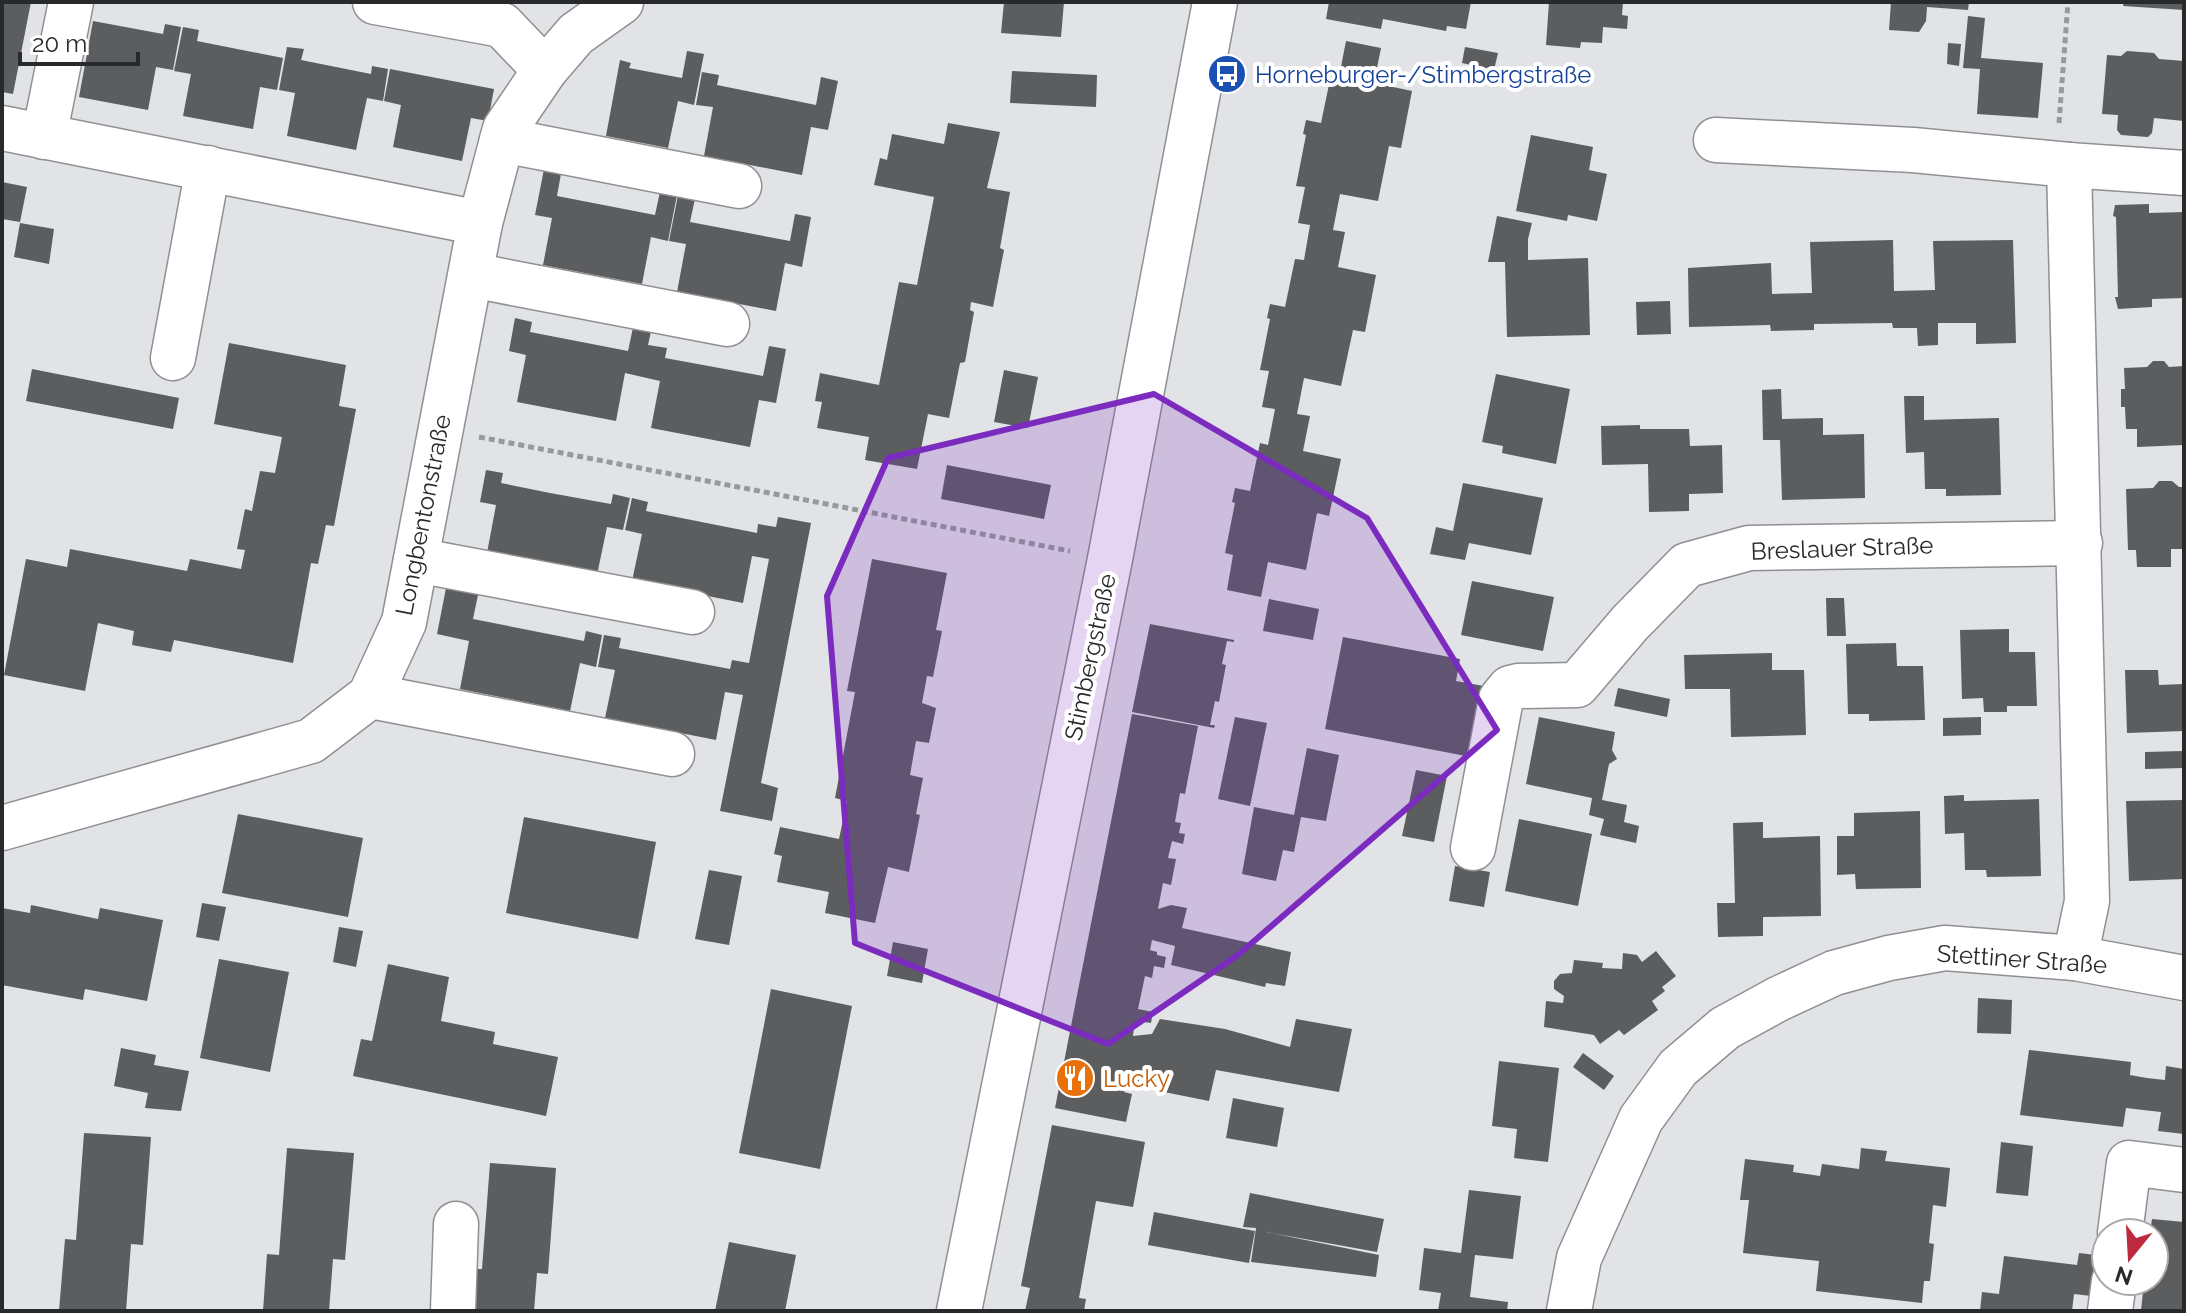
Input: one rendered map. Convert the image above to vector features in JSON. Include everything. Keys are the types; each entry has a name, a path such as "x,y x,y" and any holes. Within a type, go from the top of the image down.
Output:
{"street":[{"path":"44,137 71,2"},
{"path":"375,2 502,25 545,70"},
{"name":"Longbentonstraße","path":"2,828 311,741 370,696 404,622 480,223 505,129 545,70 576,34 621,2"},
{"name":"Stimbergstraße","path":"959,1311 1110,559 1215,2"},
{"path":"2,128 480,223"},
{"path":"502,140 739,186"},
{"path":"1716,140 1913,150 2184,173"},
{"path":"2062,164 2080,543 2087,901 2075,958"},
{"path":"173,358 208,168"},
{"path":"471,275 727,324"},
{"name":"Breslauer Straße","path":"1473,848 1501,699 1510,688 1518,686 1577,685 1630,623 1687,565 1749,548 2080,543"},
{"path":"416,560 692,612"},
{"path":"370,696 672,754"},
{"name":"Stettiner Straße","path":"1569,1311 1579,1258 1641,1119 1678,1068 1725,1028 1778,999 1834,973 1889,958 1945,948 2075,958 2184,978"},
{"path":"2122,1217 2129,1163 2184,1170"},
{"path":"453,1311 456,1224"}],"path":[{"path":"2062,164 2068,2"},
{"path":"439,430 1110,559"}],"highlighted area":[{"path":"1154,394 1367,518 1497,730 1238,955 1108,1044 855,943 827,596 888,458"}],"building":[{"path":"2,2 31,2 13,94 2,92"},
{"path":"1004,2 1064,2 1061,37 1001,33"},
{"path":"1329,2 1471,2 1466,29 1447,26 1446,31 1383,19 1381,29 1326,19"},
{"path":"1549,2 1623,2 1622,15 1628,16 1627,29 1603,27 1602,43 1581,42 1580,48 1546,45"},
{"path":"1891,2 1969,2 1968,10 1927,7 1926,21 1919,32 1889,30"},
{"path":"2124,2 2184,2 2184,10 2123,6"},
{"path":"1968,16 1985,18 1981,58 2043,63 2038,118 1977,114 1980,69 1963,68"},
{"path":"93,21 163,34 165,24 181,27 173,70 156,67 148,110 79,97"},
{"path":"183,27 199,30 197,41 283,58 277,90 260,87 253,129 183,116 191,74 174,71"},
{"path":"1346,41 1381,48 1374,83 1412,91 1401,148 1389,146 1378,201 1340,194 1333,230 1345,232 1338,267 1376,275 1365,332 1353,330 1341,386 1304,378 1297,414 1310,416 1303,451 1341,459 1329,516 1317,513 1306,570 1268,562 1261,597 1227,590 1233,555 1225,553 1235,503 1232,502 1235,488 1250,491 1260,443 1268,445 1275,409 1262,407 1269,371 1260,370 1270,319 1267,318 1270,304 1285,307 1295,259 1304,260 1310,225 1298,223 1305,187 1296,186 1306,135 1303,134 1306,120 1321,123 1331,75 1339,77"},
{"path":"1948,43 1961,44 1959,66 1947,64"},
{"path":"287,47 304,49 301,60 371,74 372,66 388,69 383,101 367,98 356,150 287,136 295,93 279,90"},
{"path":"1465,47 1498,53 1494,70 1462,63"},
{"path":"687,51 704,54 694,105 678,101 668,148 606,136 620,60 631,63 629,68 682,78"},
{"path":"2127,51 2154,53 2159,59 2184,61 2184,121 2154,118 2152,133 2148,137 2121,135 2117,130 2118,115 2102,114 2107,55 2121,56"},
{"path":"390,69 494,89 488,121 471,118 462,161 393,147 401,105 384,101"},
{"path":"1012,71 1097,75 1096,107 1010,103"},
{"path":"702,72 719,75 717,85 816,105 821,77 838,81 828,130 811,127 802,175 704,156 713,107 696,105"},
{"path":"948,123 1000,132 987,188 1010,192 1000,248 1004,250 993,307 971,302 970,310 974,312 965,362 960,363 949,418 928,414 917,469 865,460 869,437 817,428 822,402 815,401 820,373 879,385 899,282 917,285 934,197 874,185 880,158 887,160 892,134 944,144"},
{"path":"1531,135 1593,147 1589,170 1607,174 1597,221 1568,215 1567,221 1516,211"},
{"path":"545,164 562,168 557,196 655,215 661,187 678,190 668,241 651,237 642,284 543,265 552,218 535,215"},
{"path":"2,182 27,187 20,222 2,219"},
{"path":"679,190 696,194 690,222 790,241 795,214 811,217 802,267 785,263 776,311 677,292 686,244 669,241"},
{"path":"2149,204 2149,213 2184,212 2184,298 2152,299 2152,307 2118,309 2115,297 2118,297 2115,205"},
{"path":"1497,216 1532,223 1528,260 1588,258 1590,335 1507,337 1505,262 1488,262"},
{"path":"20,223 54,229 49,264 14,257"},
{"path":"1893,240 1894,291 1935,290 1933,241 2013,240 2016,343 1976,344 1976,323 1938,323 1938,345 1918,346 1917,328 1893,328 1892,323 1814,324 1814,330 1771,331 1770,325 1689,327 1688,268 1771,263 1772,294 1812,293 1810,242"},
{"path":"1670,301 1671,334 1637,335 1636,302"},
{"path":"515,318 532,322 530,332 628,351 634,323 652,327 648,345 667,348 665,358 763,376 769,346 786,349 776,403 759,400 750,447 651,428 660,381 625,373 616,421 517,402 526,355 509,351"},
{"path":"229,343 346,365 339,406 356,409 334,526 326,525 318,564 311,563 293,663 174,640 171,652 132,645 134,631 98,623 85,691 4,675 26,559 67,567 70,549 187,571 190,559 241,569 245,550 237,549 245,509 252,511 260,471 275,473 282,437 214,424"},
{"path":"2153,361 2164,361 2169,367 2184,366 2184,445 2137,447 2137,429 2126,429 2125,407 2121,407 2121,389 2125,389 2124,368 2147,367"},
{"path":"32,369 179,398 173,429 26,401"},
{"path":"1004,370 1038,377 1028,428 994,422"},
{"path":"1496,374 1570,389 1556,464 1502,453 1503,446 1482,442"},
{"path":"1781,389 1782,419 1823,418 1823,435 1864,434 1865,498 1782,500 1780,440 1763,440 1762,390"},
{"path":"1904,396 1924,396 1924,420 1999,418 2001,495 1946,496 1946,489 1925,489 1924,452 1906,453"},
{"path":"1640,425 1640,429 1689,429 1690,446 1722,445 1723,493 1689,494 1689,511 1649,512 1648,464 1602,465 1601,426"},
{"path":"947,465 1051,485 1044,519 941,499"},
{"path":"486,470 503,473 501,483 550,493 611,504 613,494 630,498 623,530 607,527 597,575 487,553 496,505 480,502"},
{"path":"2159,481 2172,481 2184,487 2184,549 2171,549 2171,567 2137,567 2136,550 2128,550 2126,489 2153,488"},
{"path":"1463,483 1543,498 1531,555 1469,543 1465,560 1430,554 1436,527 1453,531"},
{"path":"632,498 648,502 646,511 757,533 758,524 776,527 778,517 811,523 761,783 778,788 772,821 720,811 743,695 725,692 716,740 605,718 615,670 598,667 604,635 621,638 619,648 730,669 732,660 749,663 769,559 752,556 743,603 632,581 642,534 625,530"},
{"path":"872,559 947,573 936,630 942,631 933,677 927,676 922,703 936,708 929,743 916,741 910,775 923,778 916,814 920,815 909,872 888,867 875,923 825,913 829,892 777,882 782,856 774,854 780,827 839,839 847,801 835,798 855,692 847,691"},
{"path":"1472,581 1554,597 1543,651 1461,635"},
{"path":"447,583 479,590 473,619 584,641 586,631 602,635 596,667 580,663 570,711 460,689 469,641 437,634"},
{"path":"1826,598 1844,598 1846,636 1827,636"},
{"path":"1269,599 1319,609 1313,640 1263,631"},
{"path":"1150,624 1234,640 1227,641 1219,702 1215,701 1210,725 1215,725 1214,728 1132,712"},
{"path":"2009,629 2009,652 2035,652 2037,706 2007,706 2007,712 1984,712 1983,698 1962,699 1960,630"},
{"path":"1343,637 1460,659 1456,681 1489,687 1471,757 1325,729"},
{"path":"1896,643 1897,666 1923,666 1925,720 1869,721 1869,714 1848,714 1846,644"},
{"path":"1772,653 1772,670 1804,670 1806,735 1731,737 1730,689 1685,689 1684,655"},
{"path":"2125,670 2158,670 2159,685 2184,684 2184,731 2127,733"},
{"path":"1618,688 1670,699 1667,717 1614,706"},
{"path":"1132,714 1198,726 1185,794 1180,793 1175,822 1181,823 1179,833 1185,834 1183,844 1172,841 1168,858 1176,859 1171,885 1163,883 1158,909 1171,905 1187,908 1182,928 1291,952 1285,986 1266,983 1265,987 1171,965 1175,946 1152,940 1150,950 1166,957 1164,968 1154,966 1152,978 1145,976 1138,1009 1153,1012 1151,1023 1144,1022 1134,1028 1133,1036 1152,1034 1160,1019 1225,1029 1290,1047 1296,1019 1352,1029 1339,1092 1216,1070 1209,1101 1159,1091 1150,1084 1138,1082 1133,1075 1127,1079 1124,1092 1132,1094 1126,1122 1055,1108"},
{"path":"1235,717 1267,723 1250,806 1218,799"},
{"path":"1539,717 1615,732 1612,750 1617,759 1609,764 1602,800 1627,805 1624,822 1639,826 1636,843 1600,835 1604,819 1589,815 1592,798 1526,784"},
{"path":"1981,717 1981,735 1943,736 1943,718"},
{"path":"1307,748 1339,755 1326,821 1301,817 1294,852 1283,850 1276,881 1242,874 1254,807 1294,815"},
{"path":"2183,751 2183,768 2145,769 2145,752"},
{"path":"1416,770 1447,776 1434,842 1402,836"},
{"path":"1964,795 1964,801 2039,799 2041,876 1987,877 1986,870 1965,870 1964,833 1945,834 1944,796"},
{"path":"2184,800 2184,879 2129,881 2126,801"},
{"path":"1920,811 1921,888 1856,889 1855,874 1837,875 1837,836 1854,836 1854,813"},
{"path":"238,814 363,838 348,917 222,893"},
{"path":"524,817 656,842 638,939 506,913"},
{"path":"1519,819 1592,834 1578,906 1505,891"},
{"path":"1763,822 1763,838 1820,836 1821,916 1763,917 1763,936 1718,937 1717,903 1735,903 1733,823"},
{"path":"1455,866 1490,872 1484,907 1449,901"},
{"path":"709,870 742,876 729,945 695,939"},
{"path":"202,903 226,907 219,941 196,937"},
{"path":"31,905 98,919 100,908 163,920 147,1001 85,989 83,1000 2,985 2,908 30,913"},
{"path":"339,927 363,931 356,967 333,962"},
{"path":"893,942 928,949 922,983 887,976"},
{"path":"1656,951 1676,976 1662,987 1665,991 1652,1001 1658,1010 1624,1035 1619,1030 1600,1044 1594,1035 1544,1027 1546,1001 1563,1003 1564,996 1554,989 1554,981 1560,974 1572,973 1574,960 1603,963 1602,968 1622,969 1623,953 1637,955 1642,962"},
{"path":"219,959 289,972 270,1072 200,1058"},
{"path":"388,964 449,977 441,1021 495,1032 493,1044 558,1057 546,1116 353,1076 361,1039 372,1041"},
{"path":"771,989 852,1006 820,1169 739,1153"},
{"path":"1978,998 2012,1000 2011,1034 1977,1033"},
{"path":"121,1048 156,1055 154,1065 189,1071 181,1111 145,1108 148,1093 114,1086"},
{"path":"2029,1050 2131,1062 2130,1075 2147,1078 2165,1080 2166,1066 2184,1069 2184,1134 2158,1131 2161,1112 2126,1108 2123,1127 2020,1115"},
{"path":"1583,1053 1614,1076 1604,1090 1573,1067"},
{"path":"1499,1061 1559,1068 1548,1162 1514,1158 1517,1129 1492,1126"},
{"path":"1233,1098 1284,1108 1277,1147 1226,1138"},
{"path":"1052,1125 1145,1142 1133,1207 1096,1201 1079,1298 1086,1299 1084,1311 1025,1311 1030,1288 1021,1286"},
{"path":"84,1133 151,1137 143,1245 131,1244 126,1311 59,1311 65,1239 76,1240"},
{"path":"2001,1142 2033,1146 2028,1196 1996,1193"},
{"path":"287,1148 354,1153 345,1260 333,1259 329,1311 263,1311 267,1254 279,1255"},
{"path":"1861,1148 1887,1151 1885,1161 1950,1168 1946,1207 1933,1205 1929,1243 1934,1244 1930,1281 1924,1281 1922,1303 1816,1291 1819,1261 1743,1253 1749,1200 1740,1200 1745,1159 1794,1165 1793,1172 1820,1176 1822,1164 1859,1169"},
{"path":"490,1163 556,1168 548,1274 537,1273 534,1311 467,1311 470,1269 482,1269"},
{"path":"1469,1190 1521,1196 1513,1259 1475,1255 1470,1297 1508,1302 1507,1311 1438,1311 1441,1293 1419,1290 1424,1248 1461,1253"},
{"path":"1250,1193 1384,1219 1377,1252 1261,1231 1379,1255 1376,1277 1251,1262 1256,1228 1243,1227"},
{"path":"1154,1212 1255,1231 1249,1263 1148,1245"},
{"path":"2170,1221 2184,1222 2184,1311 2141,1311 2142,1297 2170,1297"},
{"path":"729,1242 796,1255 785,1311 715,1311"},
{"path":"2079,1253 2090,1254 2090,1296 2074,1294 2072,1311 1980,1311 1982,1292 1999,1294 2004,1256 2077,1265"}],"place":[{"name":"Horneburger-/Stimbergstraße","path":"1227,74"},
{"name":"Lucky","path":"1075,1078"}]}
